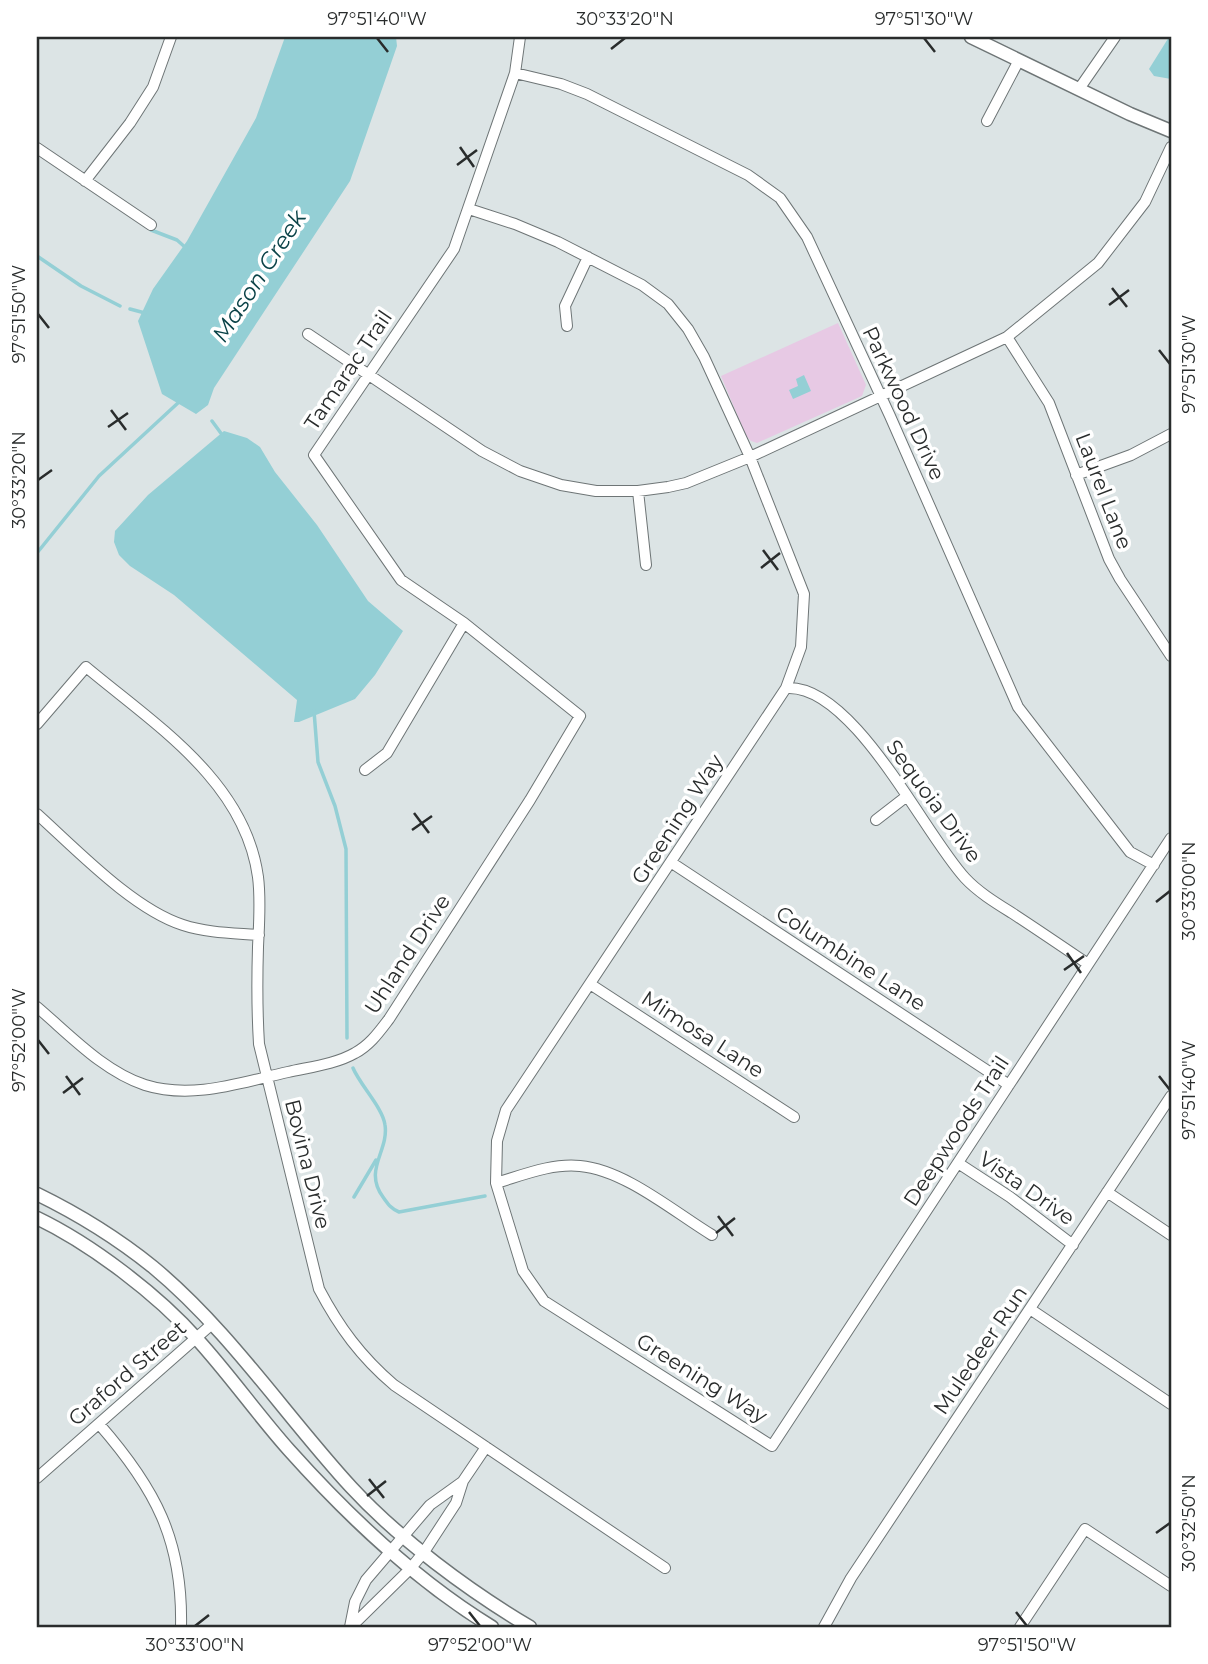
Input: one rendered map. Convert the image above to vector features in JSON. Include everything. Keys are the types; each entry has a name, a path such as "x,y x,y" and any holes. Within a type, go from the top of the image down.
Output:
{"main road":[{"path":"971,37 1171,131"},
{"path":"37,1194 79,1214 153,1267 212,1324 353,1489 403,1536 471,1589 530,1627"},
{"path":"37,1218 105,1258 196,1338 288,1449 389,1552 458,1606 492,1627"}],"street":[{"path":"85,181 130,123 153,87 171,37"},
{"name":"Tamarac Trail","path":"520,37 515,73 454,249 314,455 401,580 464,623 580,716"},
{"path":"1079,89 1115,37"},
{"path":"986,121 1019,60"},
{"name":"Parkwood Drive","path":"515,73 561,84 587,94 748,175 780,198 807,237 882,397 1018,707 1130,852 1154,864"},
{"path":"308,334 482,451 520,471 578,489 638,491 686,483 882,397 1007,337 1098,263 1145,202 1171,146"},
{"path":"37,148 151,225"},
{"name":"Greening Way","path":"469,209 515,224 588,257 642,285 679,316 701,349 750,457 804,594 801,648 786,688 506,1110 497,1141 496,1183 523,1271 544,1301 772,1446"},
{"path":"567,326 565,306 588,257"},
{"name":"Laurel Lane","path":"1007,337 1049,403 1100,539 1120,579 1171,656"},
{"path":"1076,475 1131,455 1171,434"},
{"path":"638,491 646,565"},
{"path":"365,770 387,753 464,623"},
{"name":"Bovina Drive","path":"37,724 86,667 198,762 231,805 253,853 258,878 257,1010 267,1077 319,1289 334,1318 353,1345 386,1379 665,1568"},
{"name":"Sequoia Drive","path":"786,688 799,687 863,734 952,862 974,887 1088,964"},
{"name":"Uhland Drive","path":"37,1007 108,1067 147,1086 183,1091 214,1090 354,1054 371,1042 397,1007 508,835 580,716"},
{"path":"876,820 907,796"},
{"path":"37,814 139,902 158,915 185,926 212,932 259,935"},
{"name":"Deepwoods Trail","path":"772,1446 1171,838"},
{"name":"Columbine Lane","path":"672,863 1009,1085"},
{"name":"Mimosa Lane","path":"590,984 794,1117"},
{"name":"Muledeer Run","path":"824,1627 851,1578 1171,1096"},
{"name":"Vista Drive","path":"958,1163 1010,1197 1073,1245"},
{"path":"496,1183 556,1167 578,1165 598,1169 631,1183 712,1236"},
{"path":"1107,1192 1171,1235"},
{"path":"1030,1309 1171,1404"},
{"name":"Graford Street","path":"37,1478 212,1324"},
{"path":"99,1424 142,1477 161,1512 176,1557 182,1595 181,1627"},
{"path":"350,1627 424,1552 456,1503 463,1481 486,1447"},
{"path":"350,1627 355,1602 366,1580 430,1505 463,1481"},
{"path":"1020,1627 1085,1529 1171,1586"}],"shaded area":[{"path":"838,323 866,385 862,396 757,443 751,441 746,436 721,376"}],"water":[{"path":"285,37 396,37 397,46 350,181 214,388 208,405 196,414 162,394 138,321 153,289 187,241 256,118"},
{"path":"1169,37 1171,79 1154,76 1149,69"},
{"path":"804,375 811,391 793,399 789,390 798,386 796,379"},
{"path":"224,431 247,438 260,447 368,601 403,631 375,675 355,699 299,722 294,722 297,700 174,595 130,566 119,555 114,542 115,531 148,495"}],"waterway":[{"path":"151,230 177,240 186,248"},
{"path":"37,256 81,286 120,306"},
{"path":"130,309 145,313"},
{"name":"Mason Creek","path":"37,553 99,476 179,402"},
{"path":"212,421 223,436"},
{"path":"314,711 318,762 335,806 346,849 347,1038"},
{"path":"353,1068 376,1104 385,1125 384,1143 375,1178 390,1206 399,1212 485,1196"},
{"path":"354,1197 376,1160"}]}
